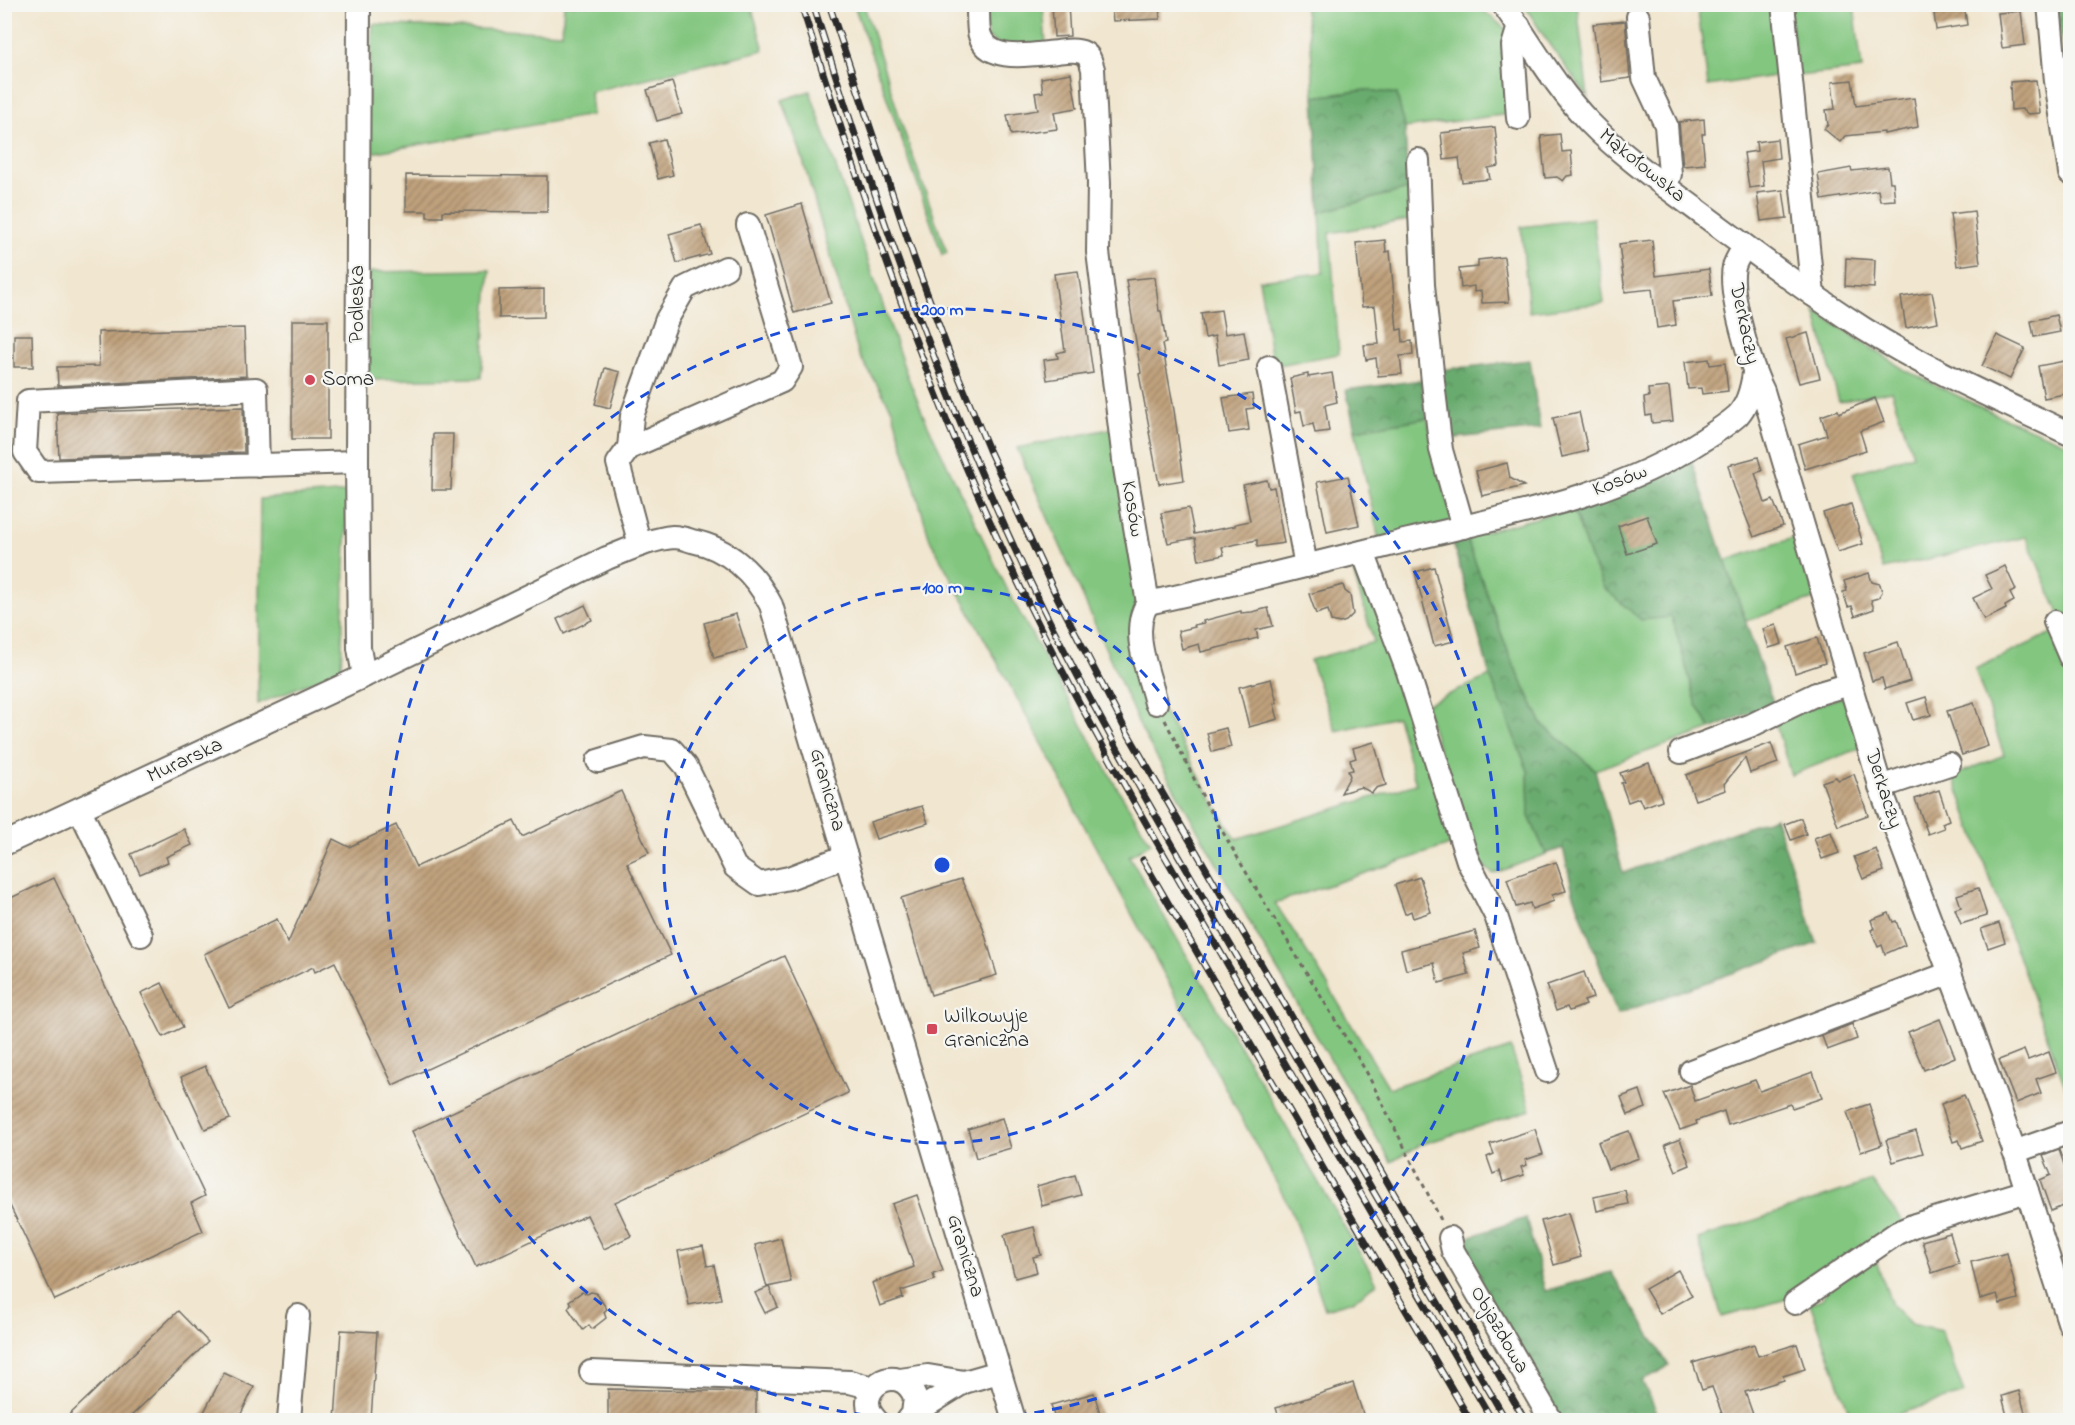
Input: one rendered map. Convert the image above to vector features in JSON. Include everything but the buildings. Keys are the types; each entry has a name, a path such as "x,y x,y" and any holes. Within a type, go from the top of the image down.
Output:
{"street":[{"name":"Podleska","path":"359,4 357,462 359,648 364,676"},
{"name":"Kosów","path":"978,4 980,33 986,45 995,52 1021,56 1072,51 1084,53 1090,59 1093,69 1099,183 1098,252 1124,456 1148,603 1246,582 1601,490 1675,458 1721,428 1739,413 1749,395 1754,373"},
{"name":"Mąkołowska","path":"1503,4 1552,76 1589,122 1666,187 1813,295 1866,330 1950,378 2070,434"},
{"path":"1783,4 1813,295"},
{"path":"2049,4 2056,81 2070,173"},
{"path":"1638,17 1644,78 1666,125 1671,174 1666,187"},
{"path":"1518,118 1513,46 1519,26"},
{"path":"1418,160 1423,285 1441,450 1463,527"},
{"path":"629,448 782,381 791,367 748,225"},
{"name":"Derkaczy","path":"1746,246 1734,268 1734,287 1754,373 1763,391 1880,787 2014,1152 2070,1325"},
{"path":"640,545 618,464 629,448 632,416 667,318 685,288 726,268"},
{"path":"1269,368 1306,566"},
{"path":"258,465 256,389 28,401 25,452 39,472 357,462"},
{"name":"Graniczna","path":"364,676 607,558 640,545 675,537 701,542 726,553 762,586 778,626 1014,1420"},
{"path":"1363,552 1408,672 1468,861 1496,916 1547,1071"},
{"path":"1148,603 1140,619 1140,633 1156,703"},
{"path":"2055,622 2070,657"},
{"name":"Murarska","path":"4,844 364,676"},
{"path":"1681,752 1752,724 1815,694 1850,684"},
{"path":"598,761 644,747 672,750 686,766 735,867 759,884 789,878 846,856"},
{"path":"1880,787 1949,764"},
{"path":"80,810 141,935"},
{"path":"1691,1071 1852,1004 1950,973"},
{"path":"2014,1152 2070,1132"},
{"path":"1794,1303 1897,1233 1915,1225 2027,1191"},
{"name":"Objazdowa","path":"1450,1238 1453,1251 1551,1420"},
{"path":"289,1420 298,1316"},
{"path":"591,1372 850,1382 873,1388"},
{"path":"911,1417 964,1382 999,1372"},
{"path":"876,1420 868,1408 869,1394 873,1388 885,1380 928,1376 964,1382"},
{"path":"900,1380 912,1390 915,1397 911,1417"}],"path":[{"path":"1156,703 1216,821 1367,1073 1450,1238"}],"green space":[{"path":"564,5 751,5 764,50 590,92 592,115 364,154 373,24 562,33"},
{"path":"854,5 864,5 904,131 947,253 942,255 941,251"},
{"path":"983,5 1043,5 1046,45 1007,50 988,38"},
{"path":"1304,5 1477,5 1507,30 1509,114 1405,128 1396,94 1366,90 1314,97 1311,47"},
{"path":"1524,5 1577,5 1588,97 1549,44"},
{"path":"1697,5 1775,5 1781,75 1708,86"},
{"path":"1789,5 1854,5 1862,69 1798,76"},
{"path":"2057,5 2070,5 2069,102"},
{"path":"1366,90 1397,94 1405,128 1408,189 1320,212 1314,97"},
{"path":"810,91 905,370 925,419 1011,597 1116,786 1151,843 1129,856 1377,1283 1353,1301 1325,1309 1291,1210 1074,807 1051,760 930,540 892,409 859,355 800,150 782,100"},
{"path":"1408,189 1409,220 1330,233 1339,354 1273,366 1259,280 1323,273 1320,212"},
{"path":"1593,218 1604,303 1529,312 1521,227"},
{"path":"490,270 481,378 368,380 370,272"},
{"path":"1815,311 1905,370 1995,414 2070,445 2070,639 2026,537 1883,569 1853,473 1913,455 1891,391 1839,402"},
{"path":"1530,360 1540,429 1447,439 1440,370"},
{"path":"1421,380 1427,418 1355,430 1346,390"},
{"path":"1427,418 1453,522 1379,540 1355,430"},
{"path":"1114,428 1152,702 1166,715 1236,839 1416,784 1397,717 1336,731 1310,660 1374,642 1351,565 1389,637 1456,843 1275,903 1318,969 1389,1088 1511,1048 1531,1110 1420,1145 1391,1162 1266,951 1142,731 1017,448"},
{"path":"1691,459 1773,703 1711,729 1697,705 1672,617 1641,620 1604,588 1590,558 1573,508"},
{"path":"348,492 341,670 258,704 260,499"},
{"path":"1573,508 1590,558 1604,588 1672,617 1697,705 1711,729 1595,770 1542,724 1510,657 1466,537"},
{"path":"1466,537 1510,657 1542,724 1595,770 1623,873 1775,817 1817,943 1617,1014 1573,892 1563,848 1546,854 1529,816 1528,771 1490,676 1452,540"},
{"path":"1796,537 1817,598 1746,621 1725,561"},
{"path":"2054,632 2070,668 2070,921 2062,925 2070,946 2070,1100 1953,776 2004,755 1975,669"},
{"path":"1490,676 1528,771 1529,816 1546,854 1493,874 1472,856 1425,705"},
{"path":"1842,697 1848,704 1863,747 1791,775 1774,719"},
{"path":"1872,1181 1904,1224 1787,1299 1722,1317 1698,1239"},
{"path":"1526,1218 1545,1291 1611,1272 1669,1366 1642,1381 1661,1420 1559,1420 1462,1252 1471,1236"},
{"path":"1875,1258 1892,1305 1911,1324 1941,1331 1964,1393 1879,1420 1852,1420 1810,1303 1822,1299 1831,1283"}],"railway":[{"path":"801,4 877,233 932,384 962,458 1029,605 1076,697 1151,833 1492,1420"},
{"path":"813,4 862,156 915,306 973,453 1038,598 1132,774 1506,1420"},
{"path":"829,4 914,258 951,358 989,450 1055,593 1123,725 1525,1420"},
{"path":"1143,860 1470,1420"}],"place":[{"name":"Soma","path":"310,380"},
{"name":"Wilkowyje Graniczna","path":"932,1029"}]}
